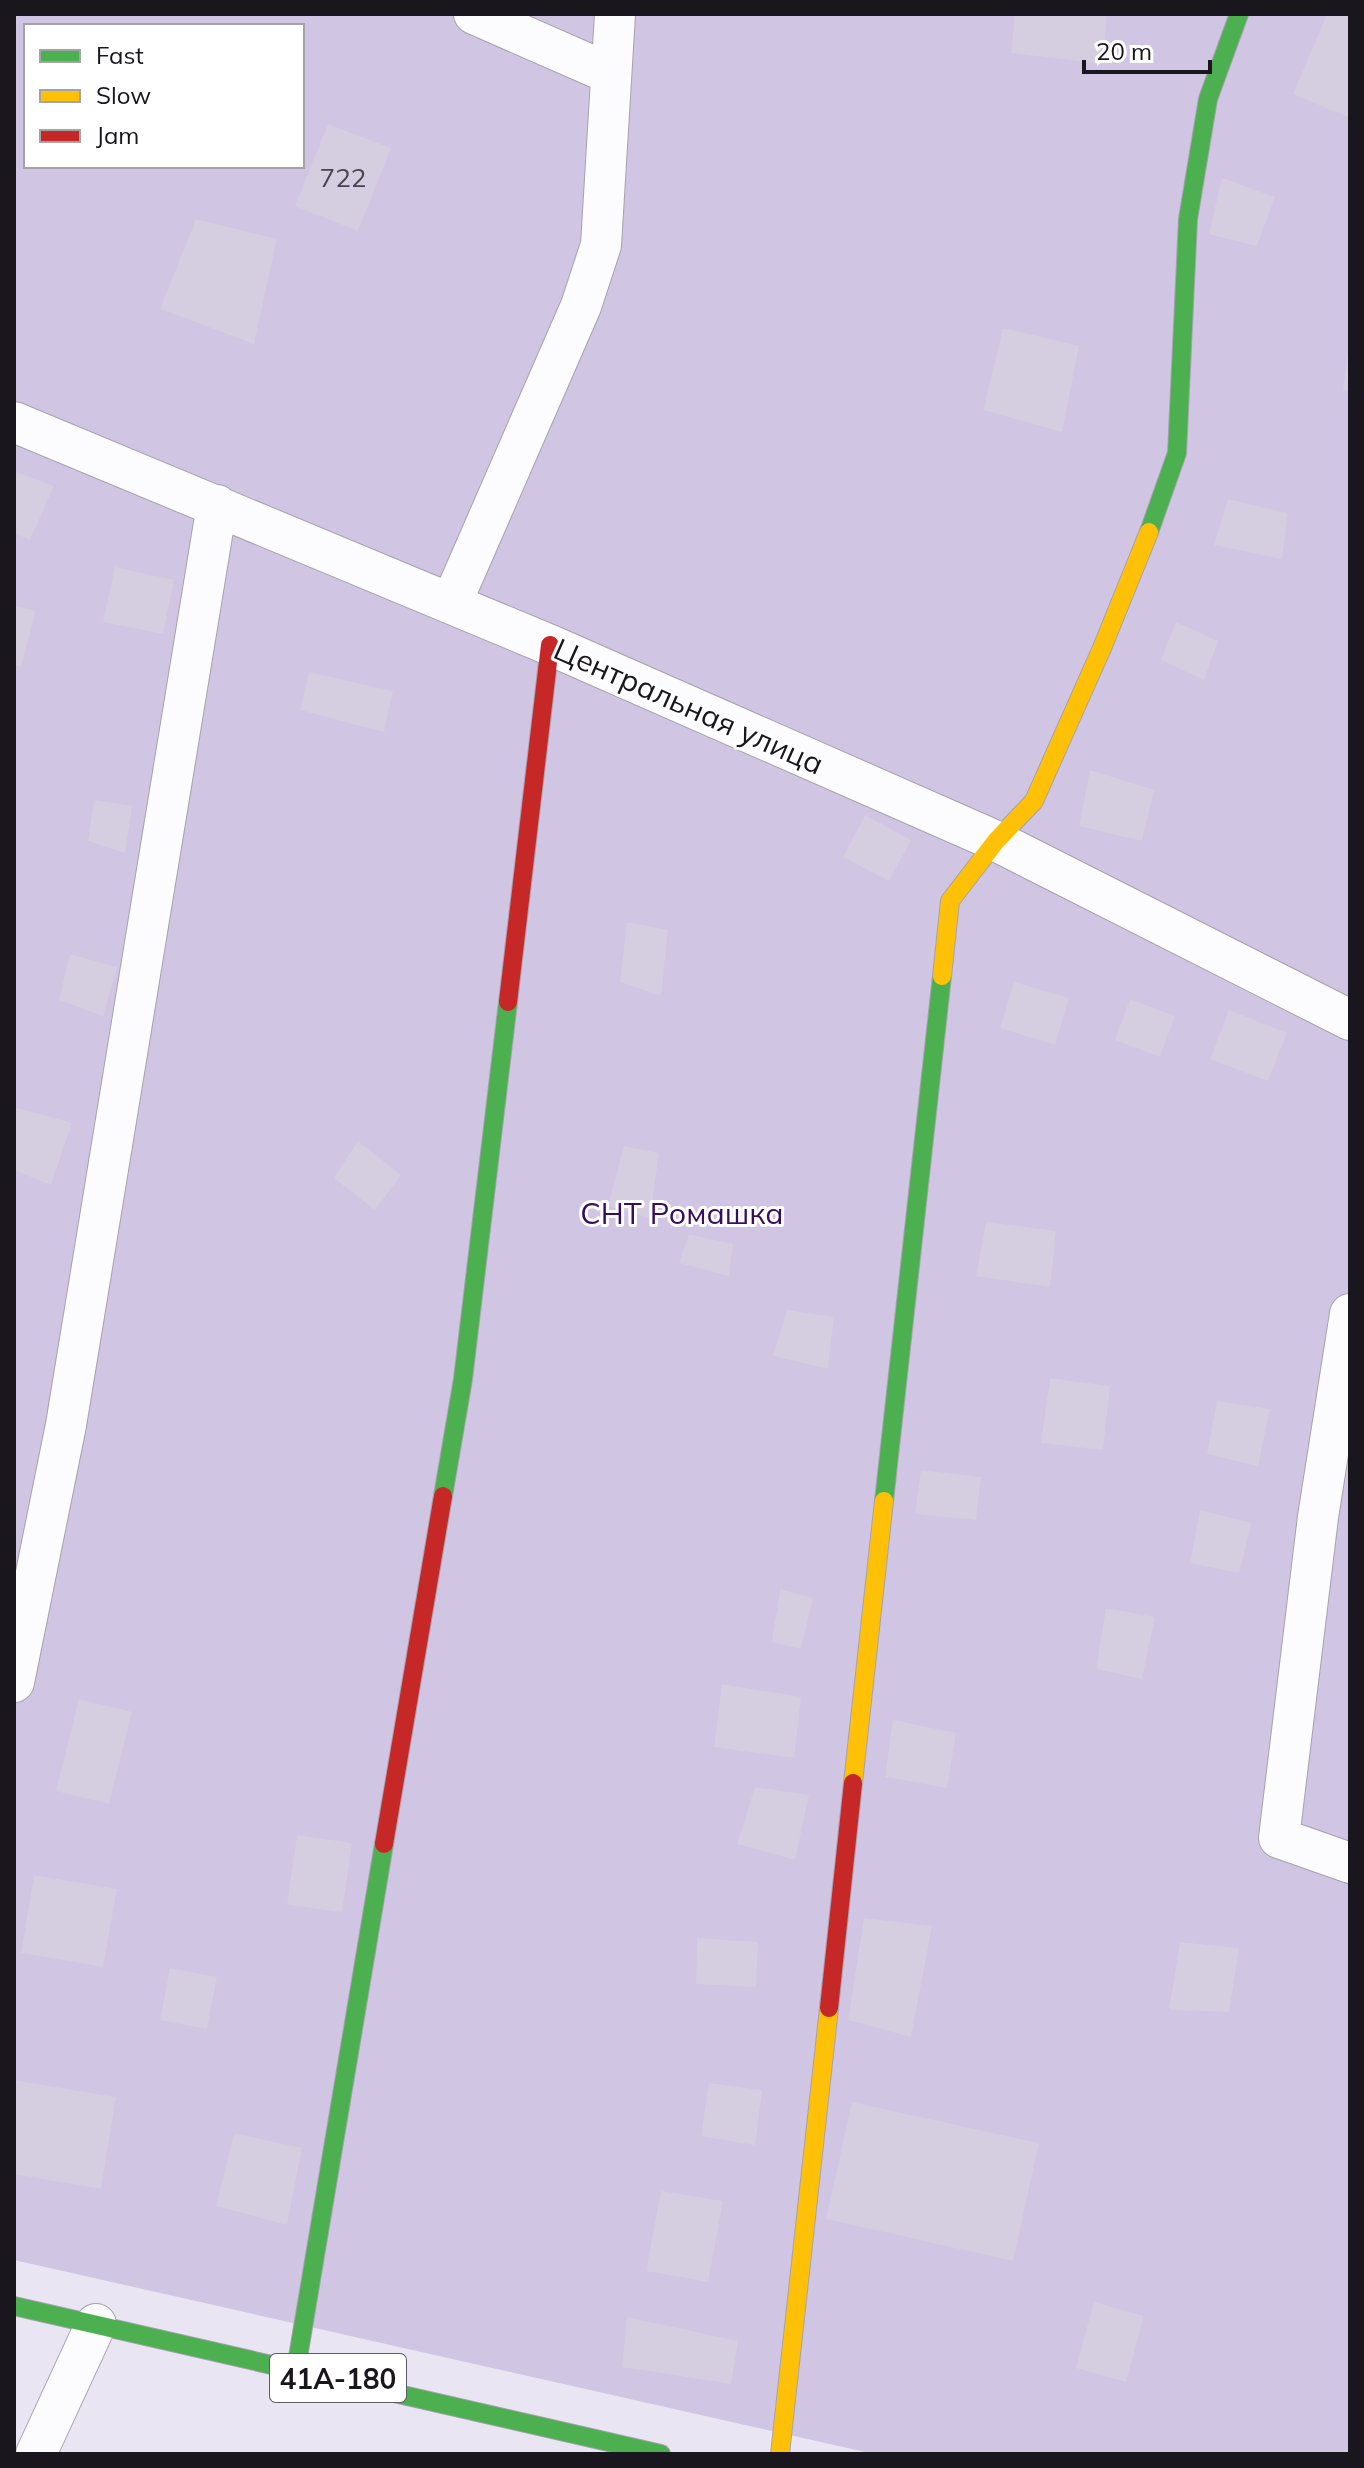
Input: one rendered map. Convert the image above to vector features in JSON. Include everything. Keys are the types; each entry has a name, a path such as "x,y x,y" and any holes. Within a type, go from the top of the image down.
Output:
{"street":[{"path":"474,14 611,74"},
{"path":"451,604 581,306 601,245 615,14"},
{"path":"780,2454 950,901 996,841 1034,801 1102,648 1157,514 1177,453 1188,219 1208,99 1239,14"},
{"name":"Центральная улица","path":"14,422 550,645 996,841 1350,1020"},
{"path":"14,1682 66,1425 217,505"},
{"path":"296,2369 463,1379 550,645"},
{"path":"1350,1314 1334,1520 1279,1838 1350,1863"},
{"name":"41А-180","path":"14,2306 661,2454"},
{"path":"36,2454 96,2324"}],"green space":[{"name":"СНТ Ромашка","path":"14,14 1350,14 1350,2454 874,2454 14,2260"}],"building":[{"path":"1015,14 1107,14 1102,64 1011,53"},
{"path":"1327,14 1350,14 1350,118 1293,94"},
{"path":"328,124 391,148 358,231 295,206"},
{"path":"1222,178 1275,197 1257,246 1209,234"},
{"path":"196,219 277,239 254,344 160,309"},
{"path":"1003,328 1079,346 1062,432 983,410"},
{"path":"1350,352 1350,392 1343,391"},
{"path":"14,471 54,486 30,540 14,533"},
{"path":"1228,499 1288,513 1282,559 1214,545"},
{"path":"115,567 174,580 163,634 103,622"},
{"path":"14,605 36,611 21,667 14,664"},
{"path":"1176,622 1218,641 1204,680 1161,660"},
{"path":"309,672 393,691 384,732 300,710"},
{"path":"1090,770 1154,790 1142,841 1079,826"},
{"path":"94,800 132,806 125,853 88,841"},
{"path":"865,815 911,840 889,881 843,857"},
{"path":"627,922 668,930 661,996 620,982"},
{"path":"70,954 117,967 103,1016 59,1000"},
{"path":"1014,982 1069,998 1055,1045 1000,1028"},
{"path":"1130,999 1175,1016 1160,1057 1115,1040"},
{"path":"1229,1010 1287,1033 1268,1081 1210,1059"},
{"path":"14,1107 72,1123 51,1185 14,1170"},
{"path":"358,1141 401,1175 375,1210 334,1178"},
{"path":"624,1146 659,1153 650,1218 608,1206"},
{"path":"986,1222 1056,1231 1050,1287 976,1276"},
{"path":"689,1234 733,1244 729,1276 679,1263"},
{"path":"787,1310 834,1317 828,1369 773,1356"},
{"path":"1050,1378 1110,1386 1103,1450 1041,1443"},
{"path":"1217,1401 1270,1409 1258,1466 1207,1454"},
{"path":"921,1470 981,1477 976,1520 915,1514"},
{"path":"1200,1510 1252,1523 1239,1573 1190,1563"},
{"path":"780,1589 813,1598 801,1649 772,1642"},
{"path":"1106,1608 1155,1617 1142,1679 1096,1669"},
{"path":"722,1684 801,1697 794,1758 714,1747"},
{"path":"79,1699 132,1712 109,1804 56,1791"},
{"path":"893,1720 956,1733 947,1788 885,1777"},
{"path":"755,1787 809,1795 795,1860 737,1844"},
{"path":"297,1835 352,1843 342,1912 287,1905"},
{"path":"34,1875 117,1889 103,1967 21,1953"},
{"path":"864,1918 932,1926 911,2037 848,2020"},
{"path":"697,1938 758,1942 756,1987 696,1984"},
{"path":"1180,1942 1239,1948 1229,2012 1169,2010"},
{"path":"170,1968 217,1977 207,2029 160,2020"},
{"path":"14,2080 116,2097 101,2189 14,2174"},
{"path":"709,2083 762,2090 755,2145 701,2136"},
{"path":"852,2102 1039,2143 1013,2261 826,2219"},
{"path":"234,2133 302,2148 287,2225 216,2206"},
{"path":"661,2191 723,2201 708,2282 646,2271"},
{"path":"1094,2302 1144,2316 1126,2382 1076,2368"},
{"path":"627,2317 738,2341 731,2384 622,2367"}],"traffic: fast":[{"path":"1149,532 1177,453 1188,219 1208,99 1239,14"},
{"path":"884,1501 942,976"},
{"path":"443,1496 463,1379 508,1002"},
{"path":"296,2369 384,1844"},
{"path":"14,2306 661,2454"}],"traffic: slow":[{"path":"942,976 950,901 996,841 1034,801 1149,532"},
{"path":"853,1783 884,1501"},
{"path":"780,2454 829,2008"}],"traffic: jam":[{"path":"508,1002 550,645"},
{"path":"384,1844 443,1496"},
{"path":"829,2008 853,1783"}]}
